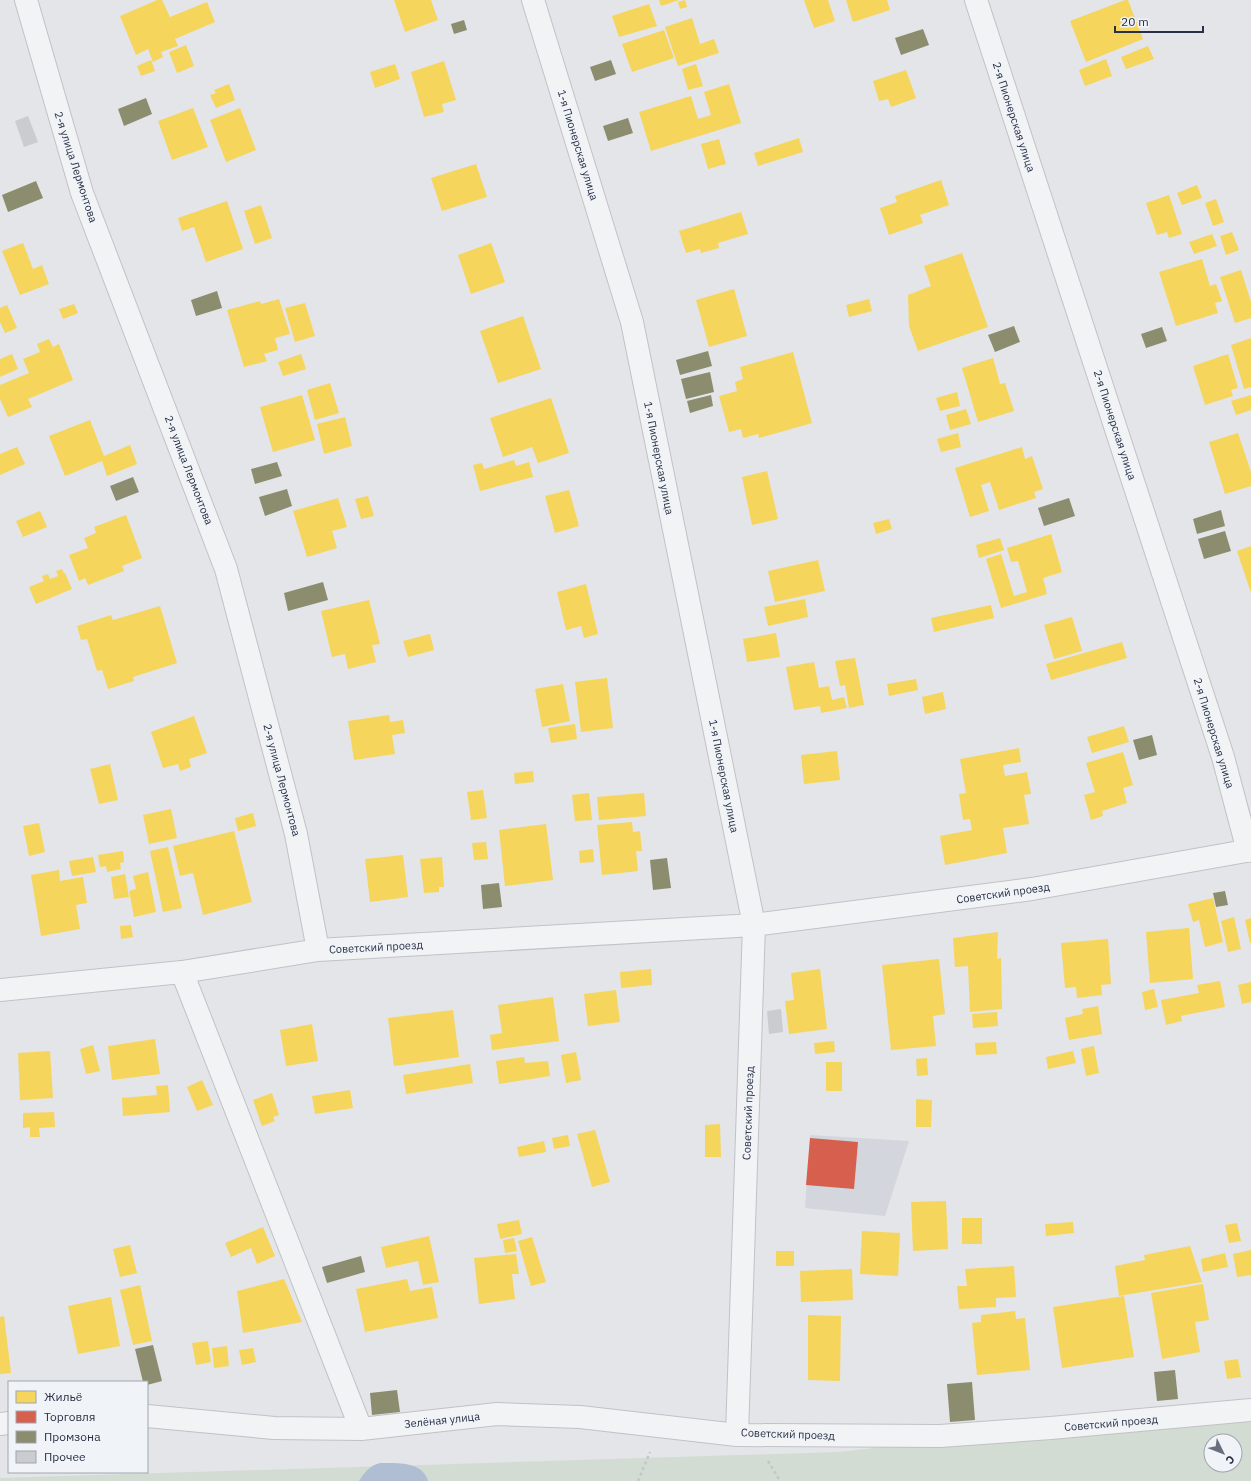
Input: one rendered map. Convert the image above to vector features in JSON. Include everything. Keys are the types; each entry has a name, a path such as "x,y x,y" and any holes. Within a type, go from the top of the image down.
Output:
{"street":[{"name":"2-я улица Лермонтова","path":"26,0 82,193 226,569 296,834 318,950"},
{"name":"1-я Пионерская улица","path":"533,0 632,322 754,925"},
{"name":"2-я Пионерская улица","path":"976,0 1223,757 1250,851"},
{"name":"Советский проезд","path":"0,990 182,972 318,950 754,925 1032,890 1250,851"},
{"name":"Советский проезд","path":"754,925 737,1435 940,1436 1051,1428 1251,1410"},
{"path":"182,972 362,1429"},
{"name":"Зелёная улица","path":"148,1416 274,1428 362,1429 497,1414 580,1417 737,1435"}],"shaded area":[{"path":"810,1135 909,1141 885,1216 805,1208"},
{"path":"1251,1411 1251,1481 0,1481 0,1478 839,1452 1051,1428"}],"water":[{"path":"380,1463 408,1464 421,1470 425,1474 428,1481 359,1481 368,1470"}],"building: Жильё":[{"path":"157,0 162,0 170,17 207,2 215,22 175,39 178,46 161,52 163,57 153,62 148,49 136,55 120,16"},
{"path":"394,0 431,0 438,20 405,32"},
{"path":"659,0 679,0 661,6"},
{"path":"685,0 687,7 680,9 678,2"},
{"path":"804,0 828,0 835,21 814,28"},
{"path":"846,0 887,0 890,10 853,22"},
{"path":"1128,0 1143,39 1086,62 1070,21"},
{"path":"649,4 657,26 619,37 612,16"},
{"path":"692,18 700,44 714,39 719,53 678,66 665,27"},
{"path":"664,30 674,58 632,72 622,44"},
{"path":"186,45 194,66 177,73 169,52"},
{"path":"1148,46 1154,59 1126,69 1121,57"},
{"path":"1106,59 1112,76 1085,86 1079,70"},
{"path":"151,60 155,71 141,76 137,66"},
{"path":"444,61 456,100 442,104 444,112 424,117 411,72"},
{"path":"395,64 400,79 375,88 370,72"},
{"path":"696,64 703,86 688,90 682,69"},
{"path":"906,70 916,98 891,107 888,99 879,101 873,81"},
{"path":"229,84 235,100 216,108 210,95 216,93 214,90"},
{"path":"729,84 741,123 651,151 639,112 691,96 698,119 711,115 704,92"},
{"path":"193,108 208,147 172,160 158,121"},
{"path":"240,108 256,150 226,162 210,120"},
{"path":"799,138 803,152 758,166 754,153"},
{"path":"719,139 726,164 708,169 701,144"},
{"path":"476,164 487,197 442,211 431,178"},
{"path":"941,180 949,205 920,215 923,223 889,235 880,208 897,202 895,196"},
{"path":"1197,185 1202,198 1182,205 1177,193"},
{"path":"1169,195 1182,234 1169,238 1167,232 1157,235 1146,203"},
{"path":"1216,199 1224,222 1213,226 1205,203"},
{"path":"227,201 243,249 206,262 194,227 182,231 178,218"},
{"path":"261,205 272,238 255,244 244,211"},
{"path":"741,212 748,234 718,243 719,248 701,253 700,249 686,253 679,231"},
{"path":"1232,232 1239,250 1226,255 1220,236"},
{"path":"1212,234 1217,246 1194,254 1189,242"},
{"path":"23,243 33,269 42,265 49,284 20,295 2,251"},
{"path":"491,243 505,282 471,294 458,255"},
{"path":"962,253 988,327 918,351 909,326 908,295 931,286 924,266"},
{"path":"1202,259 1210,286 1216,284 1222,301 1215,303 1218,313 1176,326 1159,272"},
{"path":"1241,270 1251,302 1251,318 1235,323 1220,277"},
{"path":"734,289 747,336 709,347 696,300"},
{"path":"279,299 290,334 275,338 278,350 264,354 267,361 244,367 227,310 260,301 261,304"},
{"path":"869,299 872,311 849,317 846,305"},
{"path":"305,303 315,336 295,342 285,308"},
{"path":"74,304 78,313 63,319 59,309"},
{"path":"7,305 17,328 5,333 0,322 0,308"},
{"path":"523,316 541,369 498,383 480,331"},
{"path":"1251,338 1251,387 1244,389 1231,345"},
{"path":"49,339 53,347 59,344 73,380 28,399 32,407 8,417 0,399 0,385 29,373 23,359 40,352 37,344"},
{"path":"793,352 812,423 759,438 758,434 743,438 741,429 729,432 719,396 737,391 735,382 743,379 740,367"},
{"path":"12,354 18,369 0,377 0,359"},
{"path":"301,354 306,369 283,376 278,362"},
{"path":"1228,354 1238,388 1231,390 1233,396 1205,405 1193,366"},
{"path":"993,358 1000,384 1005,383 1014,411 978,422 962,368"},
{"path":"330,383 339,413 315,420 307,390"},
{"path":"957,392 960,406 940,411 936,398"},
{"path":"302,395 315,440 273,452 260,407"},
{"path":"1251,395 1251,410 1236,415 1231,401"},
{"path":"551,398 569,453 538,463 532,447 503,457 490,418"},
{"path":"966,409 971,424 950,430 946,415"},
{"path":"345,417 352,446 324,454 317,424"},
{"path":"90,420 104,456 130,445 137,464 107,476 102,461 65,476 49,436"},
{"path":"958,433 961,447 941,452 937,439"},
{"path":"1238,433 1251,472 1251,486 1225,494 1209,442"},
{"path":"17,447 25,464 0,475 0,454"},
{"path":"1022,447 1025,459 1032,456 1043,489 1034,492 1036,498 999,510 990,482 981,485 989,511 970,517 955,468"},
{"path":"514,460 516,466 529,462 533,477 480,491 473,465 482,463 484,469"},
{"path":"767,471 778,519 752,525 742,477"},
{"path":"569,490 579,526 555,533 545,496"},
{"path":"368,496 374,516 361,519 355,499"},
{"path":"338,498 347,527 332,531 337,548 307,557 293,511"},
{"path":"40,511 47,527 23,537 16,521"},
{"path":"126,515 142,558 122,566 124,571 88,585 85,578 79,581 69,555 88,548 84,538 96,533 94,527"},
{"path":"889,519 892,529 876,534 873,523"},
{"path":"1051,534 1062,572 1043,578 1047,594 1001,608 986,559 1001,554 1014,596 1027,592 1018,561 1011,562 1007,548"},
{"path":"1000,538 1004,550 979,558 976,545"},
{"path":"1251,546 1251,593 1237,551"},
{"path":"818,560 825,591 775,602 768,571"},
{"path":"62,569 72,589 36,604 29,587 44,581 42,576 48,574 50,579 58,576 56,571"},
{"path":"586,584 598,634 584,638 581,626 566,630 557,592"},
{"path":"805,599 808,617 768,626 764,607"},
{"path":"369,600 380,644 372,645 376,662 348,669 345,654 332,657 321,611"},
{"path":"991,605 994,618 934,632 931,618"},
{"path":"160,606 177,663 133,677 134,681 108,689 102,670 97,671 87,639 81,640 77,626 111,615 113,620"},
{"path":"1072,617 1082,651 1054,659 1044,625"},
{"path":"776,633 780,657 747,662 743,639"},
{"path":"430,634 434,650 408,657 403,641"},
{"path":"1122,642 1127,658 1051,680 1046,664"},
{"path":"855,658 864,705 849,708 845,685 840,686 835,661"},
{"path":"814,662 819,688 829,686 832,700 844,697 847,708 821,713 820,706 794,710 786,667"},
{"path":"607,678 613,728 581,732 575,682"},
{"path":"916,679 918,690 889,696 887,684"},
{"path":"563,684 570,721 542,727 535,689"},
{"path":"943,692 946,709 925,714 922,697"},
{"path":"389,715 390,722 403,720 405,733 392,735 395,754 354,760 348,721"},
{"path":"194,716 207,753 189,759 191,767 180,771 178,764 163,768 151,732"},
{"path":"575,724 577,739 551,743 548,728"},
{"path":"1124,726 1129,742 1092,753 1087,737"},
{"path":"1019,748 1021,762 1003,765 1005,776 1027,772 1031,794 1024,795 1029,824 1003,828 1007,853 945,865 940,836 972,830 970,819 963,820 959,794 966,793 960,759"},
{"path":"837,751 840,780 804,784 801,755"},
{"path":"1123,752 1133,785 1123,788 1127,803 1102,811 1103,816 1091,820 1084,795 1095,792 1086,763"},
{"path":"110,764 118,800 99,804 90,769"},
{"path":"533,771 534,782 515,784 514,773"},
{"path":"483,790 487,818 471,820 467,792"},
{"path":"589,793 592,820 575,821 572,795"},
{"path":"644,793 646,816 599,820 597,797"},
{"path":"171,809 177,838 149,844 143,815"},
{"path":"253,813 256,826 238,831 235,818"},
{"path":"632,822 633,832 640,831 642,851 636,851 638,871 602,875 597,825"},
{"path":"39,823 45,852 29,856 23,826"},
{"path":"546,824 553,880 505,886 499,830"},
{"path":"234,831 252,902 203,915 193,873 180,876 173,846"},
{"path":"486,842 488,859 474,860 472,843"},
{"path":"168,847 182,908 163,912 150,851"},
{"path":"593,849 594,862 580,863 579,851"},
{"path":"123,851 124,862 120,863 121,869 107,872 106,866 100,867 98,855"},
{"path":"403,855 408,897 370,902 365,859"},
{"path":"93,857 96,872 72,876 69,861"},
{"path":"442,857 444,887 439,887 439,892 424,893 420,859"},
{"path":"59,870 60,881 83,877 87,903 76,905 80,929 41,936 31,875"},
{"path":"148,872 156,912 134,917 129,891 136,889 133,876"},
{"path":"125,874 129,897 114,899 111,877"},
{"path":"1213,898 1223,942 1205,947 1199,920 1193,922 1188,904"},
{"path":"1234,917 1241,949 1228,952 1221,921"},
{"path":"1251,918 1251,943 1250,943 1245,920"},
{"path":"131,925 133,937 121,939 120,926"},
{"path":"1189,928 1193,979 1150,983 1146,932"},
{"path":"998,932 997,959 1001,958 1002,1009 970,1012 968,966 955,967 953,938"},
{"path":"1108,939 1111,984 1101,985 1102,995 1077,998 1076,987 1065,988 1061,943"},
{"path":"939,959 945,1014 933,1016 936,1046 891,1050 882,965"},
{"path":"651,969 652,985 621,988 620,972"},
{"path":"820,969 827,1029 789,1034 785,1001 794,1000 791,973"},
{"path":"1220,981 1225,1007 1181,1016 1182,1021 1166,1025 1161,1000 1199,993 1197,985"},
{"path":"1251,982 1251,1002 1242,1004 1238,985"},
{"path":"1154,989 1158,1007 1145,1010 1142,992"},
{"path":"616,990 620,1022 588,1026 584,994"},
{"path":"553,997 559,1041 492,1050 490,1035 502,1033 498,1005"},
{"path":"1098,1006 1102,1034 1069,1040 1065,1018 1083,1014 1082,1009"},
{"path":"453,1010 459,1057 394,1066 388,1018"},
{"path":"997,1012 998,1026 973,1028 972,1014"},
{"path":"312,1024 318,1061 286,1066 280,1030"},
{"path":"155,1039 160,1074 112,1080 108,1046"},
{"path":"834,1041 835,1052 815,1054 814,1043"},
{"path":"996,1042 997,1054 976,1055 975,1043"},
{"path":"93,1045 100,1071 86,1074 80,1049"},
{"path":"1094,1046 1099,1073 1086,1076 1081,1049"},
{"path":"50,1051 53,1098 20,1100 18,1053"},
{"path":"1073,1051 1076,1063 1048,1069 1046,1057"},
{"path":"576,1052 581,1080 566,1083 561,1055"},
{"path":"524,1057 525,1063 548,1061 550,1076 499,1084 496,1061"},
{"path":"927,1058 928,1075 917,1076 916,1059"},
{"path":"826,1062 842,1062 842,1091 826,1091"},
{"path":"470,1064 473,1083 406,1094 403,1075"},
{"path":"202,1080 213,1105 197,1111 187,1087"},
{"path":"168,1085 170,1112 123,1116 122,1098 157,1095 156,1086"},
{"path":"350,1090 353,1108 315,1114 312,1096"},
{"path":"272,1093 279,1115 273,1117 275,1121 262,1126 253,1100"},
{"path":"916,1099 932,1100 931,1127 916,1127"},
{"path":"54,1112 55,1127 39,1128 40,1137 30,1137 30,1127 23,1128 23,1113"},
{"path":"720,1124 721,1157 705,1157 705,1125"},
{"path":"595,1130 610,1182 592,1187 577,1134"},
{"path":"568,1135 570,1146 554,1149 552,1138"},
{"path":"544,1141 546,1152 519,1157 517,1147"},
{"path":"946,1201 948,1249 913,1251 911,1202"},
{"path":"962,1218 982,1218 982,1244 962,1244"},
{"path":"519,1220 522,1234 500,1239 497,1224"},
{"path":"1073,1222 1074,1233 1046,1236 1045,1224"},
{"path":"1237,1223 1241,1241 1229,1243 1225,1225"},
{"path":"263,1227 275,1256 257,1264 251,1248 231,1257 225,1243"},
{"path":"862,1231 900,1233 898,1276 860,1274"},
{"path":"429,1236 439,1282 423,1285 418,1261 386,1268 381,1247"},
{"path":"532,1237 546,1282 531,1286 518,1241"},
{"path":"514,1238 517,1251 505,1253 503,1240"},
{"path":"130,1245 137,1273 120,1277 113,1249"},
{"path":"1190,1246 1202,1282 1119,1296 1115,1266 1145,1260 1144,1255"},
{"path":"1251,1250 1251,1275 1237,1277 1233,1254"},
{"path":"776,1251 794,1251 794,1266 776,1266"},
{"path":"1225,1253 1228,1267 1203,1272 1201,1259"},
{"path":"516,1254 519,1274 512,1274 515,1299 479,1304 474,1258"},
{"path":"1014,1266 1016,1297 996,1298 996,1307 959,1309 957,1286 967,1286 965,1269"},
{"path":"852,1269 853,1300 801,1302 800,1271"},
{"path":"284,1279 302,1322 243,1333 237,1291"},
{"path":"407,1279 410,1291 432,1287 438,1318 365,1332 356,1289"},
{"path":"1203,1284 1209,1320 1195,1322 1200,1352 1162,1359 1151,1293"},
{"path":"140,1285 152,1341 133,1345 120,1290"},
{"path":"1124,1296 1134,1357 1062,1368 1053,1307"},
{"path":"111,1297 120,1346 78,1354 68,1306"},
{"path":"1015,1311 1016,1319 1025,1318 1030,1370 977,1375 972,1323 981,1322 981,1315"},
{"path":"808,1315 841,1316 840,1381 808,1380"},
{"path":"4,1316 11,1373 0,1374 0,1317"},
{"path":"208,1341 211,1362 196,1365 192,1343"},
{"path":"227,1346 229,1366 214,1368 212,1348"},
{"path":"253,1348 256,1362 242,1365 239,1350"},
{"path":"1238,1359 1241,1377 1227,1379 1224,1361"}],"building: Торговля":[{"path":"810,1138 858,1142 854,1189 806,1185"}],"building: Промзона":[{"path":"464,20 467,30 454,34 451,24"},
{"path":"923,29 929,45 901,55 895,38"},
{"path":"611,60 616,74 595,81 590,67"},
{"path":"146,98 152,114 124,126 118,109"},
{"path":"628,118 633,133 608,141 603,126"},
{"path":"36,181 43,198 8,212 2,195"},
{"path":"217,291 222,308 196,316 191,300"},
{"path":"1014,326 1020,342 995,352 988,335"},
{"path":"1162,327 1167,341 1146,348 1141,334"},
{"path":"708,351 712,366 680,375 676,360"},
{"path":"710,372 714,392 686,399 681,379"},
{"path":"711,395 713,406 690,413 687,401"},
{"path":"277,462 282,476 255,484 251,469"},
{"path":"133,477 139,492 116,501 110,486"},
{"path":"287,489 292,506 265,516 259,497"},
{"path":"1069,498 1075,516 1044,526 1038,508"},
{"path":"1221,510 1225,526 1197,534 1193,519"},
{"path":"1225,531 1231,551 1204,559 1198,539"},
{"path":"323,582 328,600 288,611 284,593"},
{"path":"1152,735 1157,755 1139,760 1133,740"},
{"path":"667,858 671,888 653,890 650,860"},
{"path":"499,883 502,907 483,909 481,885"},
{"path":"1225,891 1228,905 1216,907 1213,893"},
{"path":"361,1256 365,1272 327,1283 322,1267"},
{"path":"153,1345 162,1381 148,1385 148,1381 143,1381 135,1349"},
{"path":"1175,1370 1178,1399 1157,1401 1154,1372"},
{"path":"972,1382 975,1420 950,1422 947,1384"},
{"path":"397,1390 400,1412 372,1415 370,1393"}],"building: Прочее":[{"path":"28,116 38,142 24,147 15,121"},
{"path":"781,1009 783,1032 769,1034 767,1011"}]}
